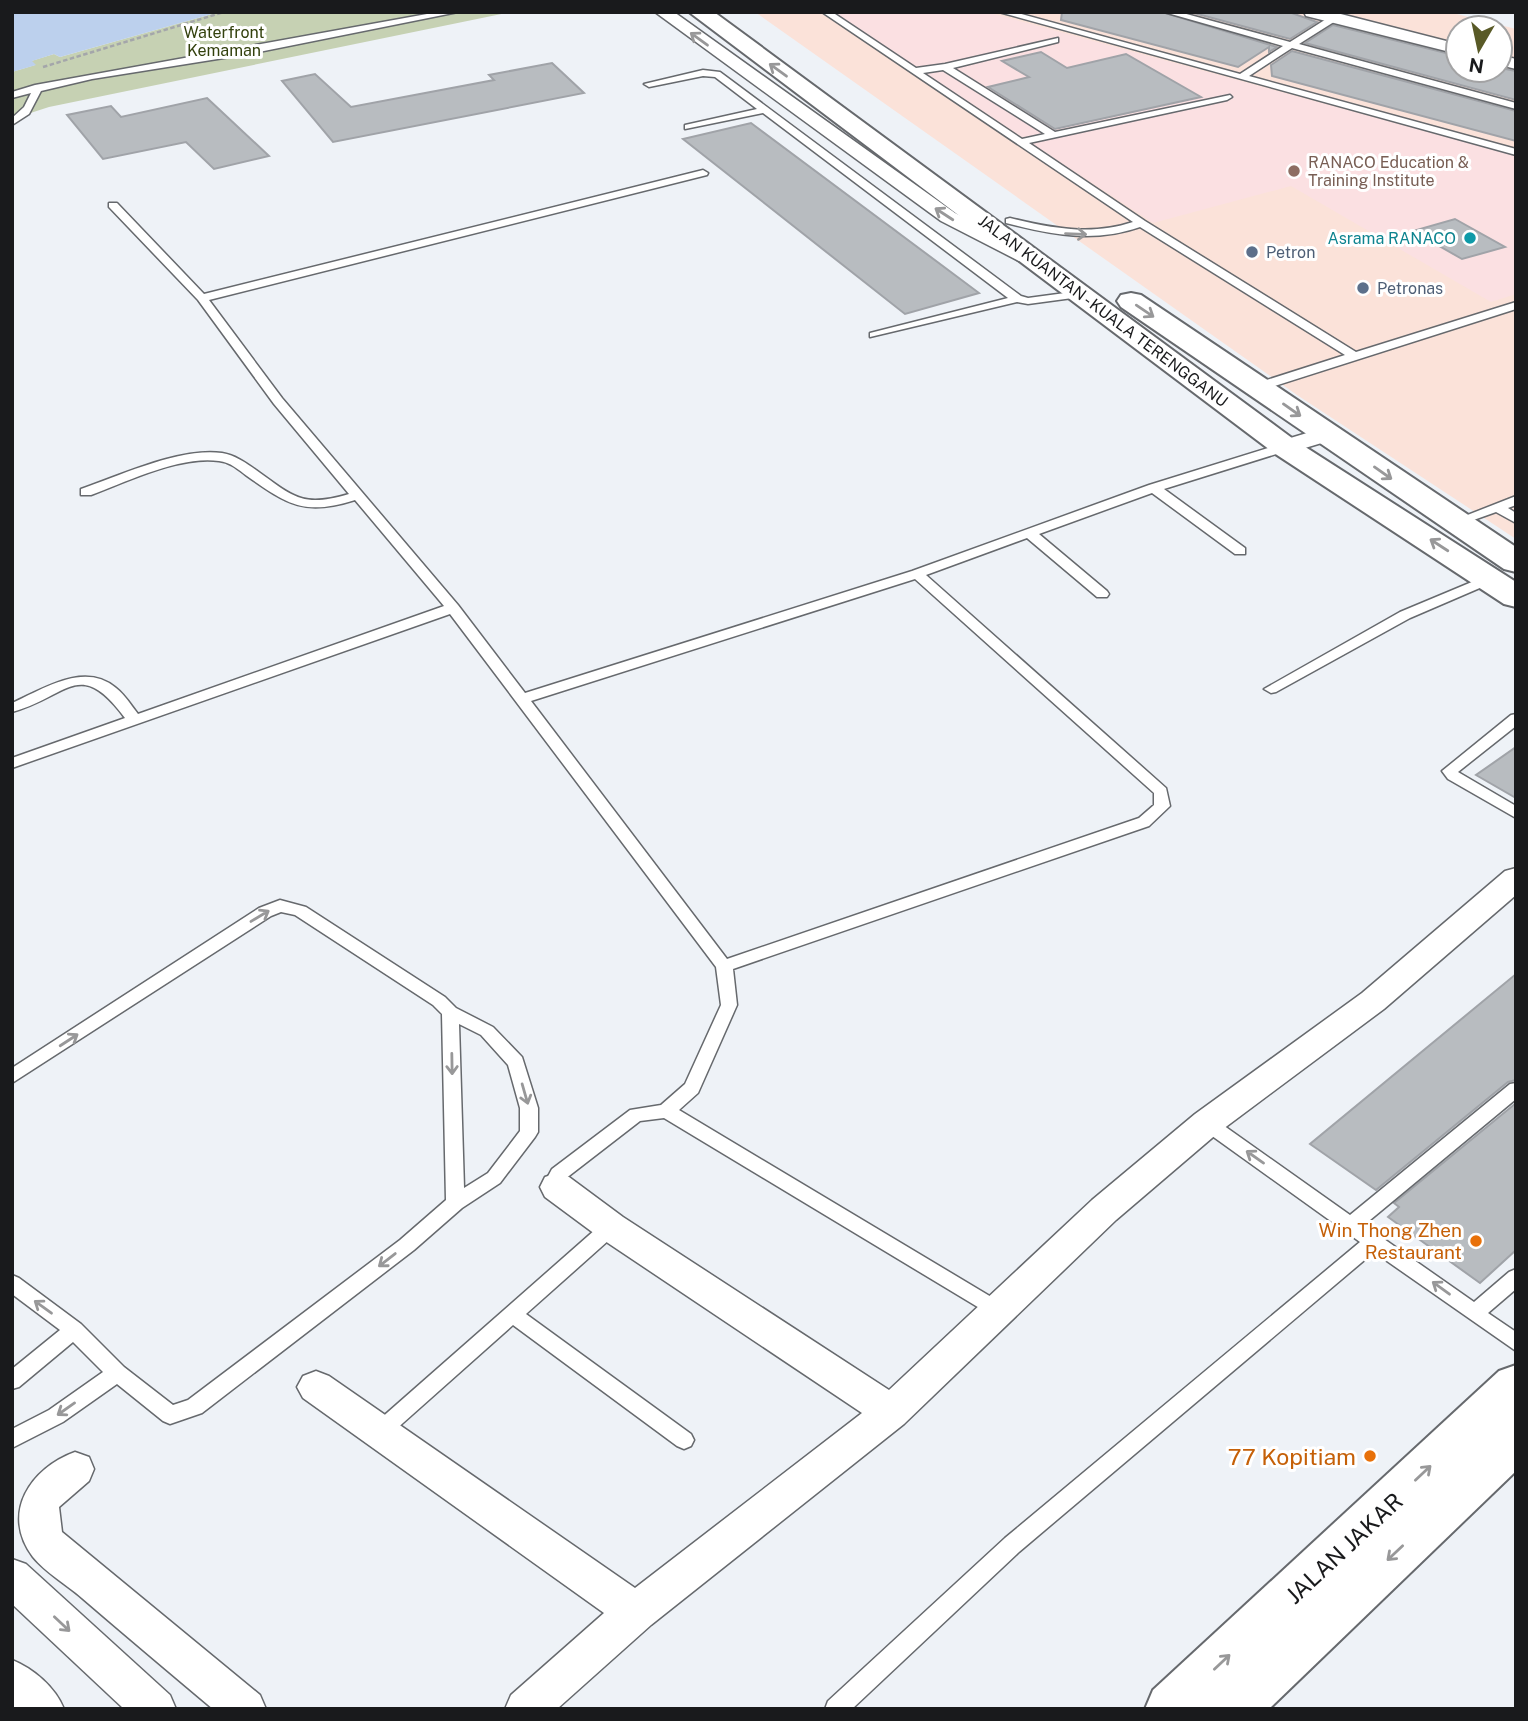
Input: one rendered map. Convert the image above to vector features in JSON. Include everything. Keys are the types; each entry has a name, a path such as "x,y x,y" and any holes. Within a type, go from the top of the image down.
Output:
{"main road":[{"name":"JALAN KUANTAN - KUALA TERENGGANU","path":"700,12 1285,447 1507,579"},
{"name":"JALAN KUANTAN - KUALA TERENGGANU","path":"733,12 1010,221 1258,387 1454,523 1507,579"},
{"name":"JALAN JAKAR","path":"1172,1709 1516,1386"},
{"name":"JALAN JAKAR","path":"1230,1709 1516,1439"}],"street":[{"path":"663,12 948,217 1048,269"},
{"path":"1312,12 1444,46"},
{"path":"1285,447 1327,434"},
{"path":"526,1709 636,1612 891,1412 1104,1210 1207,1123 1373,1001 1516,878"},
{"path":"557,1188 611,1227 891,1412"},
{"path":"316,1387 636,1612"},
{"path":"75,1469 46,1490 38,1510 39,1529 47,1544 245,1709"},
{"path":"12,1577 155,1709"},
{"path":"12,1680 43,1709"}],"lane":[{"path":"12,95 116,71 249,51 454,12"},
{"path":"825,12 1141,223 1356,357"},
{"path":"1003,12 1516,152"},
{"path":"1168,12 1516,106"},
{"path":"1241,77 1334,18"},
{"path":"914,71 946,67 1055,40"},
{"path":"946,67 1054,135"},
{"path":"649,83 712,73 1017,299"},
{"path":"12,122 31,107 38,87"},
{"path":"1021,142 1227,97"},
{"path":"689,127 765,110"},
{"path":"202,298 704,173"},
{"path":"113,205 202,298 278,401 453,608 724,967 729,1005 692,1088 666,1111 636,1115 558,1174 555,1180 557,1188"},
{"path":"1010,221 1053,233 1073,235 1104,235 1141,223"},
{"path":"874,335 1017,299 1028,301 1080,294"},
{"path":"1258,387 1516,305"},
{"path":"521,699 917,574 1154,488 1285,447"},
{"path":"86,492 193,458 222,457 243,466 303,505 324,507 358,495"},
{"path":"1154,488 1240,551"},
{"path":"1454,523 1516,500"},
{"path":"1498,507 1516,519"},
{"path":"1029,533 1102,594"},
{"path":"724,967 1144,821 1162,806 1161,791 917,574"},
{"path":"1271,689 1405,615 1507,579"},
{"path":"12,763 453,608"},
{"path":"12,708 69,682 93,680 108,688 134,719"},
{"path":"1516,718 1450,771 1453,776 1516,813"},
{"path":"12,1077 265,912 280,906 300,911 439,1002 450,1012 487,1031 516,1062 529,1108 529,1132 494,1178 455,1203 407,1245 195,1407 170,1415 117,1373 74,1330 12,1283"},
{"path":"450,1012 455,1203"},
{"path":"1351,1225 1516,1089"},
{"path":"666,1111 996,1310"},
{"path":"1207,1123 1516,1343"},
{"path":"379,1433 611,1227"},
{"path":"836,1709 1012,1545 1374,1241"},
{"path":"1475,1313 1516,1277"},
{"path":"512,1314 684,1440"},
{"path":"12,1381 74,1330"},
{"path":"12,1439 56,1416 117,1373"}],"path":[{"path":"33,70 224,12"}],"shaded area":[{"path":"755,12 1449,12 1457,14 1444,14 1444,84 1514,84 1516,29 1516,539 1297,395"},
{"name":"RANACO Education & Training Institute","path":"831,12 987,12 1516,156 1516,294 1491,302 1291,186 1153,223"}],"green space":[{"name":"Waterfront Kemaman","path":"219,12 511,12 49,107 12,119 12,72 35,65 31,61 54,54 60,57"}],"water":[{"path":"12,12 219,12 60,57 54,54 32,61 36,65 12,72"}],"building":[{"path":"1062,12 1162,12 1277,47 1269,52 1269,47 1238,67 1061,20"},
{"path":"1190,12 1289,12 1317,22 1290,39"},
{"path":"1333,25 1444,53 1444,81 1305,43"},
{"path":"1292,51 1516,111 1516,141 1272,76 1271,65"},
{"path":"1041,52 1067,68 1126,54 1201,97 1055,129 988,87 1029,77 1002,61"},
{"path":"552,63 584,93 333,142 282,81 315,74 351,107 494,80 489,75"},
{"path":"1516,71 1516,100 1457,84 1514,84"},
{"path":"207,98 269,156 214,169 186,142 103,159 67,115 111,106 121,117"},
{"path":"751,123 979,293 905,314 683,139"},
{"name":"Asrama RANACO","path":"1455,219 1505,247 1462,259 1413,231"},
{"path":"1516,747 1516,798 1476,775"},
{"path":"1516,974 1516,1080 1508,1082 1376,1190 1310,1144"},
{"path":"1516,1103 1516,1250 1480,1283 1388,1217 1399,1207 1394,1203"}],"place":[{"name":"RANACO Education & Training Institute","path":"1294,171"},
{"name":"Asrama RANACO","path":"1470,238"},
{"name":"Petron","path":"1252,252"},
{"name":"Petronas","path":"1363,288"},
{"name":"Win Thong Zhen Restaurant","path":"1476,1241"},
{"name":"77 Kopitiam","path":"1370,1456"}]}
